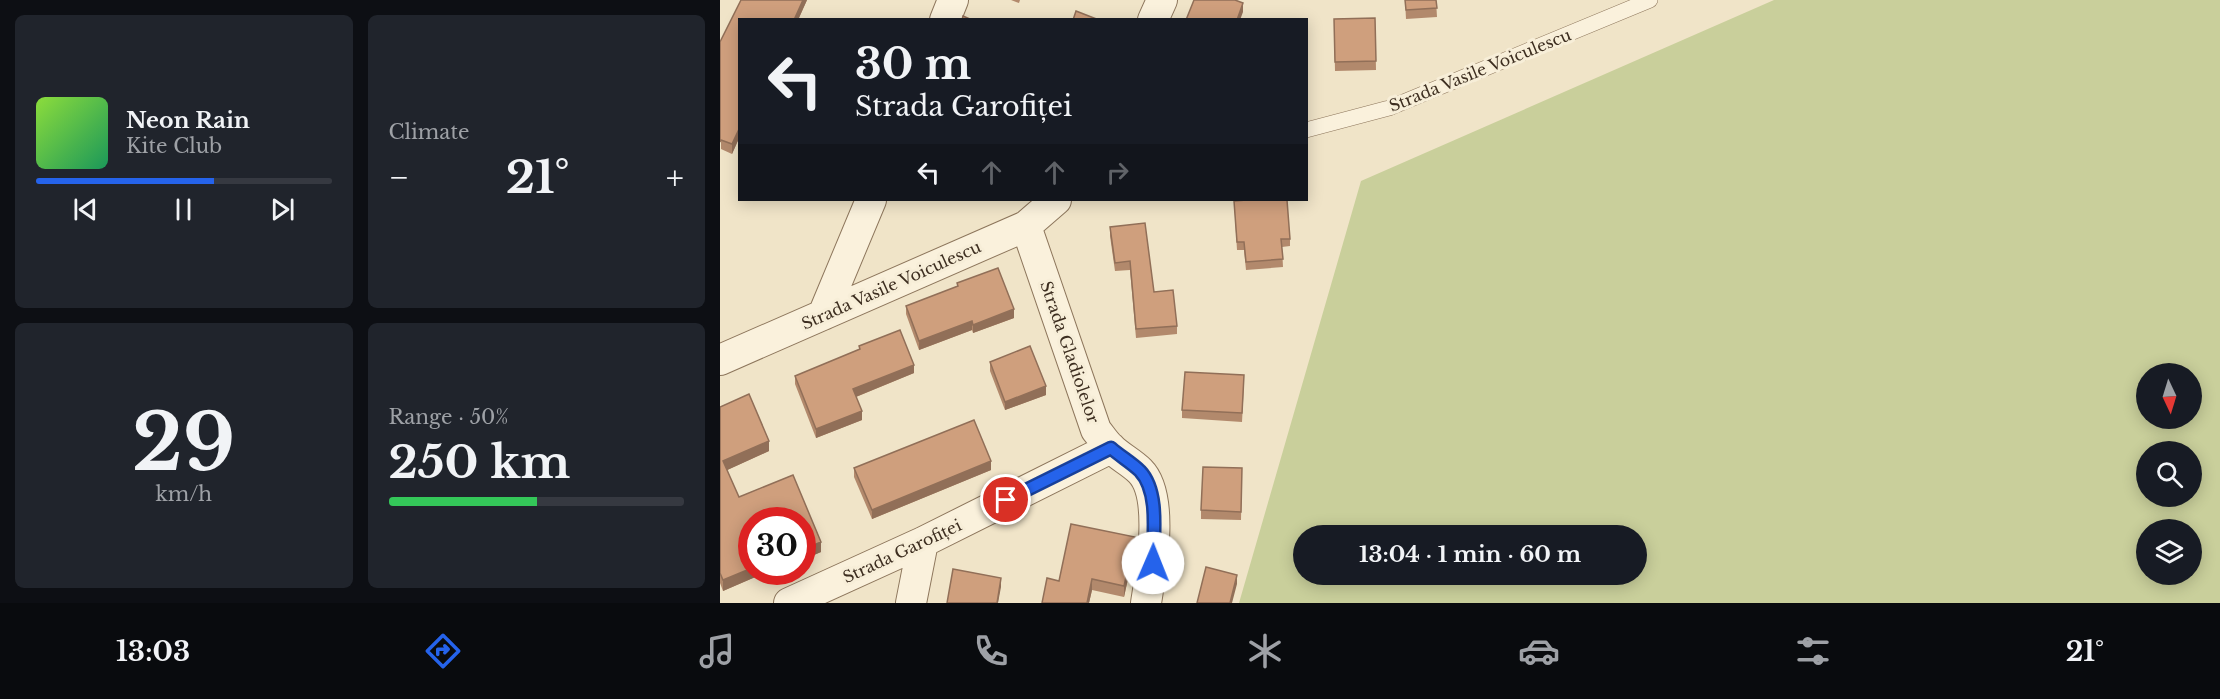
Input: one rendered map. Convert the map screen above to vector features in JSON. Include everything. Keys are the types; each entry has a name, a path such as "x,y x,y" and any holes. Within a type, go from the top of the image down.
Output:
{"street":[{"path":"946,18 953,0"},
{"path":"1154,18 1162,0"},
{"path":"823,315 871,201"},
{"name":"Strada Vasile Voiculescu","path":"720,360 1026,226 1055,201"},
{"name":"Strada Gladiolelor","path":"1026,226 1096,430 1111,448 1142,472 1151,492 1154,509 1153,563 1146,603"},
{"name":"Strada Garofiței","path":"789,603 923,542 1111,448"},
{"path":"911,603 923,542"}],"lane":[{"name":"Strada Vasile Voiculescu","path":"1308,129 1389,108 1650,0"}],"green space":[{"path":"1774,0 2220,0 2220,603 1239,603 1361,181"}],"building":[{"path":"741,0 803,0 795,18 738,18 738,131 732,144 721,140 720,142 720,42"},
{"path":"1194,0 1235,0 1243,3 1238,18 1187,18"},
{"path":"1405,0 1436,0 1437,8 1406,10"},
{"path":"1076,11 1094,18 1074,18"},
{"path":"1375,18 1376,61 1335,62 1334,19"},
{"path":"1234,201 1287,201 1290,239 1281,239 1283,259 1246,262 1244,242 1237,242"},
{"path":"1145,223 1154,292 1173,290 1177,326 1136,329 1130,261 1115,263 1110,227"},
{"path":"998,268 1014,309 973,325 972,321 919,341 906,306"},
{"path":"900,330 914,365 853,389 862,411 816,429 795,376"},
{"path":"1030,346 1046,386 1005,402 990,362"},
{"path":"1185,372 1244,375 1242,413 1182,410"},
{"path":"749,394 769,441 723,461 739,497 793,475 806,507 738,507 738,574 723,580 720,573 720,407"},
{"path":"974,420 991,461 872,510 854,468"},
{"path":"1203,467 1242,468 1241,512 1201,510"},
{"path":"1071,524 1135,537 1124,586 1092,579 1087,603 1042,603 1047,578 1059,581"},
{"path":"816,530 821,542 816,544"},
{"path":"1206,567 1237,575 1230,603 1197,603"},
{"path":"953,569 1001,578 997,603 947,603"}],"route":[{"path":"1006,500 1111,448 1142,472 1151,492 1154,509 1153,563"}]}
